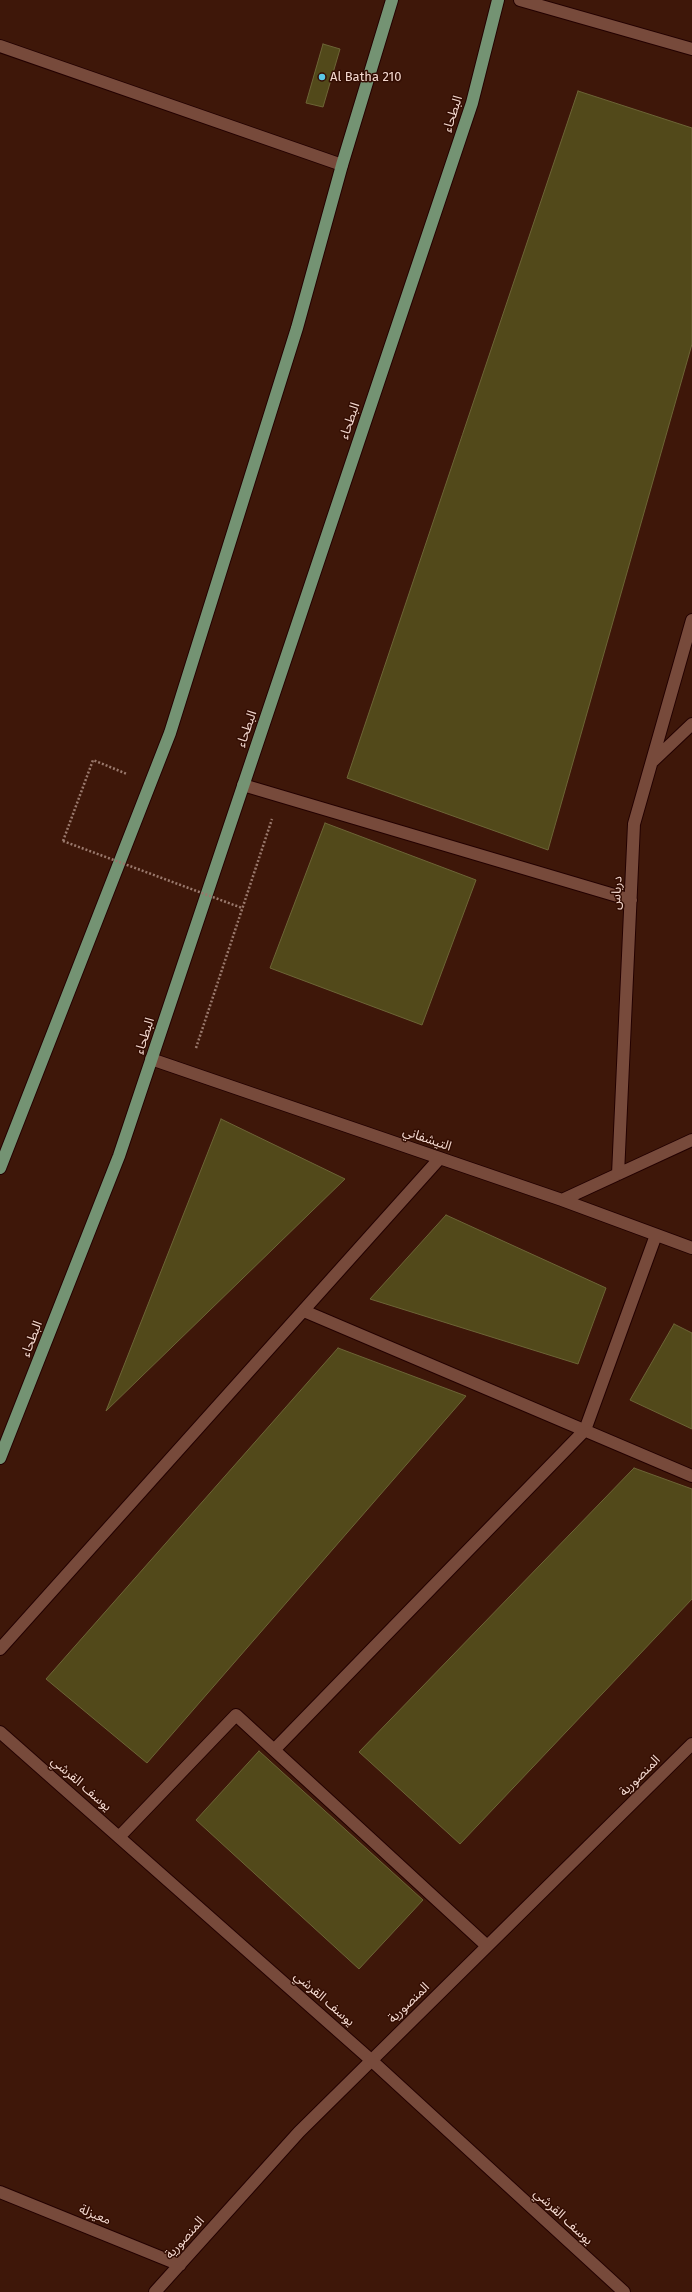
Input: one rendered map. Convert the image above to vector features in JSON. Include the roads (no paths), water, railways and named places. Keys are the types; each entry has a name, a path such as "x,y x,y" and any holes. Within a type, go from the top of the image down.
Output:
{"main road":[{"path":"0,1168 170,733 297,328 342,164 392,0"},
{"name":"البطحاء","path":"0,1458 119,1156 472,103 498,0"}],"street":[{"path":"520,0 692,49"},
{"path":"0,46 342,164"},
{"name":"درباس","path":"618,1174 634,824 692,620"},
{"path":"652,763 692,724"},
{"path":"243,785 631,900"},
{"name":"التيشفاني","path":"151,1060 562,1200 692,1248"},
{"path":"562,1200 692,1140"},
{"path":"0,1649 440,1158"},
{"path":"274,1750 585,1430 656,1235"},
{"path":"304,1311 692,1476"},
{"path":"119,1837 236,1715 487,1946"},
{"name":"يوسف القرشي","path":"0,1732 371,2060 624,2292"},
{"name":"المنصورية","path":"155,2292 299,2132 692,1744"},
{"name":"معيزلة","path":"0,2192 180,2265"}],"place":[{"name":"Al Batha 210","path":"322,77"}]}
